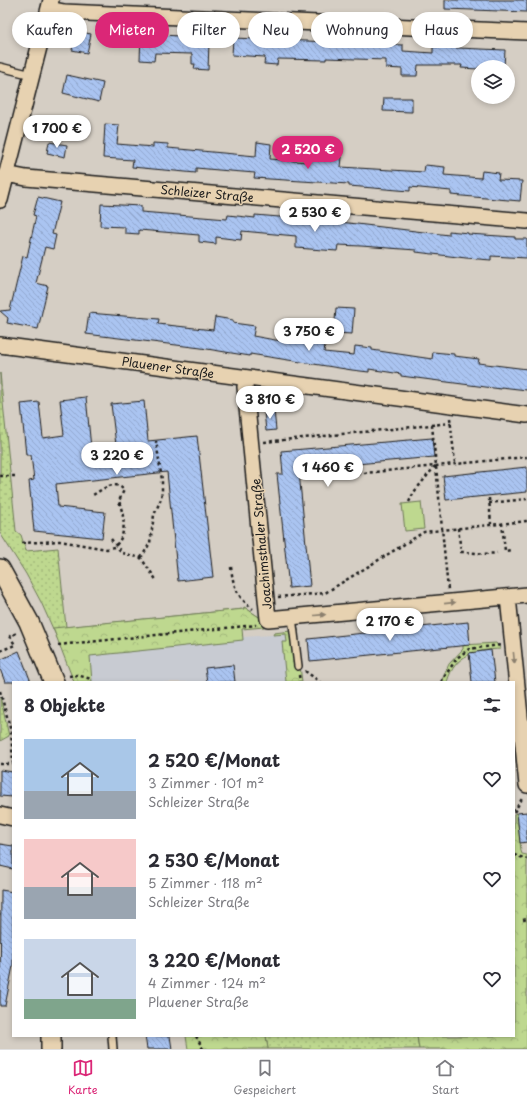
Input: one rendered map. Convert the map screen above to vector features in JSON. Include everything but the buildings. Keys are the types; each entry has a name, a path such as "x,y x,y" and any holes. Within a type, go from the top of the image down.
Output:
{"street":[{"path":"0,200 50,4 72,12 527,32"},
{"name":"Schleizer Straße","path":"6,174 26,178 527,221"},
{"name":"Plauener Straße","path":"0,345 527,415"},
{"name":"Joachimsthaler Straße","path":"246,378 245,387 268,619 527,595"},
{"path":"0,569 61,679"},
{"path":"508,597 526,790"},
{"path":"0,815 12,818"},
{"path":"51,1037 51,1049"}],"lane":[{"path":"0,67 32,75"},
{"path":"292,617 298,666"},
{"path":"112,1037 113,1049"}],"path":[{"path":"449,404 455,463"},
{"path":"251,443 451,423"},
{"path":"432,425 450,603"},
{"path":"141,558 150,543 154,515 161,500 162,480 156,441"},
{"path":"334,476 527,456"},
{"path":"409,502 414,492 436,465"},
{"path":"0,476 16,476"},
{"path":"22,543 60,541 107,549 116,546 124,526 124,513 119,501 124,490 121,486 106,486 93,495"},
{"path":"489,498 491,524"},
{"path":"490,502 527,499"},
{"path":"266,598 325,593 424,532 527,521"},
{"path":"502,523 505,551 512,550"},
{"path":"458,528 460,552 472,551 485,555 497,553"},
{"path":"111,539 122,553 141,558 157,581"},
{"path":"58,645 262,624 268,619 251,608 237,595 232,582 231,567"},
{"path":"0,651 15,645 10,636 17,633"},
{"path":"442,681 457,658 469,649 513,644"},
{"path":"298,666 319,681"},
{"path":"61,679 77,676 91,679"},
{"path":"0,691 11,731 12,747"},
{"path":"0,764 12,763"},
{"path":"515,810 526,790"},
{"path":"515,855 527,859"},
{"path":"197,1037 203,1049"}],"shaded area":[{"path":"286,634 287,642 282,643 286,681 92,681 90,656 243,640 243,637"}],"green space":[{"path":"0,373 16,531 21,535 26,551 58,548 66,627 244,609 244,607 262,619 58,640 41,602 26,574 0,533"},
{"path":"421,502 424,529 405,531 402,504"},
{"path":"244,607 262,619 264,627 242,629 243,640 90,656 92,681 74,681 53,628 244,609"},
{"path":"299,630 296,633 302,681 286,681 282,642 287,642 286,634 273,635 274,633"},
{"path":"496,643 501,649 475,652 468,655 455,665 447,681 441,681 449,664 463,649 463,645"},
{"path":"0,696 9,736 0,741"},
{"path":"517,813 521,851 522,854 527,855 527,1049 419,1049 417,1037 515,1037 515,814"},
{"path":"186,1037 266,1037 268,1049 188,1049"},
{"path":"266,1037 417,1037 419,1049 268,1049"}]}
